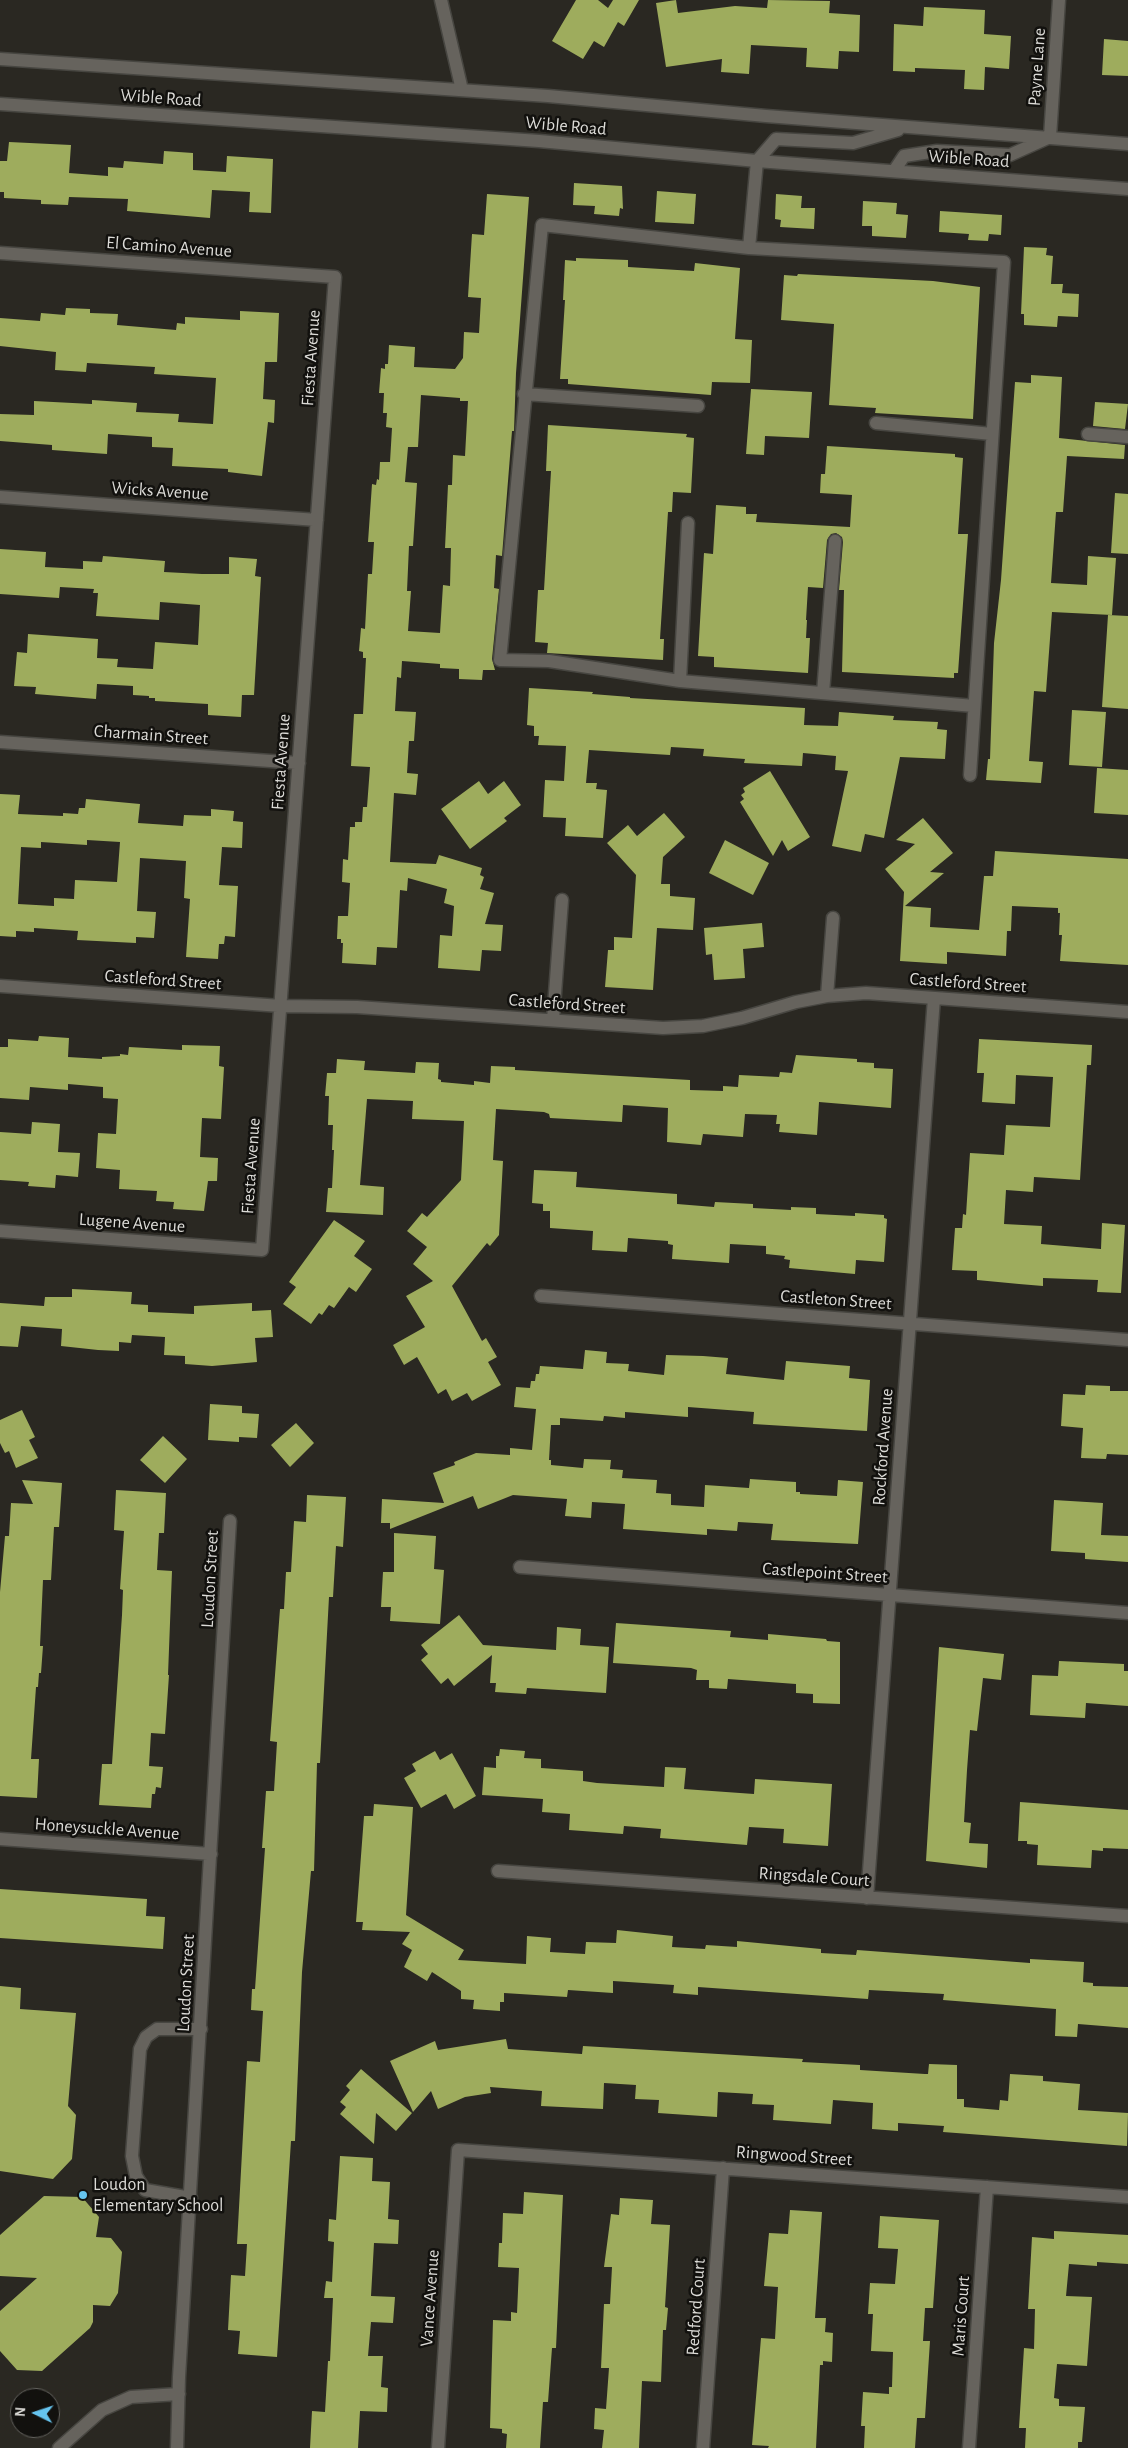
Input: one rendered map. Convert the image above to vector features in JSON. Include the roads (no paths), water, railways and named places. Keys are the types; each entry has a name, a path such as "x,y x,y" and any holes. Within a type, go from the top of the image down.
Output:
{"street":[{"path":"441,0 462,90"},
{"name":"Payne Lane","path":"1050,137 1059,0"},
{"name":"Wible Road","path":"0,59 462,90 1128,144"},
{"name":"Wible Road","path":"0,104 539,141 757,161 1128,189"},
{"path":"749,248 757,161 776,139 853,143 907,127"},
{"path":"894,171 904,156 937,151 1010,155 1050,137"},
{"path":"970,775 1004,262 749,248 542,225 524,394 500,660 549,661 680,681 974,706"},
{"name":"El Camino Avenue","path":"0,253 335,277"},
{"name":"Fiesta Avenue","path":"262,1250 335,277"},
{"path":"524,394 698,406"},
{"path":"876,423 992,434"},
{"path":"1088,434 1128,437"},
{"name":"Wicks Avenue","path":"0,497 317,520"},
{"path":"680,681 688,523"},
{"path":"823,694 835,541"},
{"name":"Charmain Street","path":"0,742 299,763"},
{"path":"554,1020 562,900"},
{"path":"828,996 833,918"},
{"name":"Castleford Street","path":"0,986 280,1006 357,1007 662,1028 703,1026 742,1018 796,1002 828,996 866,993 1128,1012"},
{"name":"Rockford Avenue","path":"867,1898 934,998"},
{"name":"Lugene Avenue","path":"0,1232 262,1250"},
{"name":"Castleton Street","path":"541,1296 1128,1340"},
{"name":"Loudon Street","path":"177,2448 178,2394 230,1521"},
{"name":"Castlepoint Street","path":"520,1567 1128,1613"},
{"name":"Honeysuckle Avenue","path":"0,1839 211,1854"},
{"name":"Ringsdale Court","path":"498,1871 1128,1916"},
{"path":"190,2198 145,2190 136,2176 132,2156 140,2049 146,2037 157,2029 201,2029"},
{"name":"Ringwood Street","path":"458,2150 1128,2197"},
{"name":"Vance Avenue","path":"438,2448 458,2150"},
{"name":"Redford Court","path":"703,2448 723,2168"},
{"name":"Maris Court","path":"969,2448 987,2187"},
{"path":"59,2448 102,2410 131,2397 178,2394"}],"place":[{"name":"Loudon Elementary School","path":"83,2195"}]}
